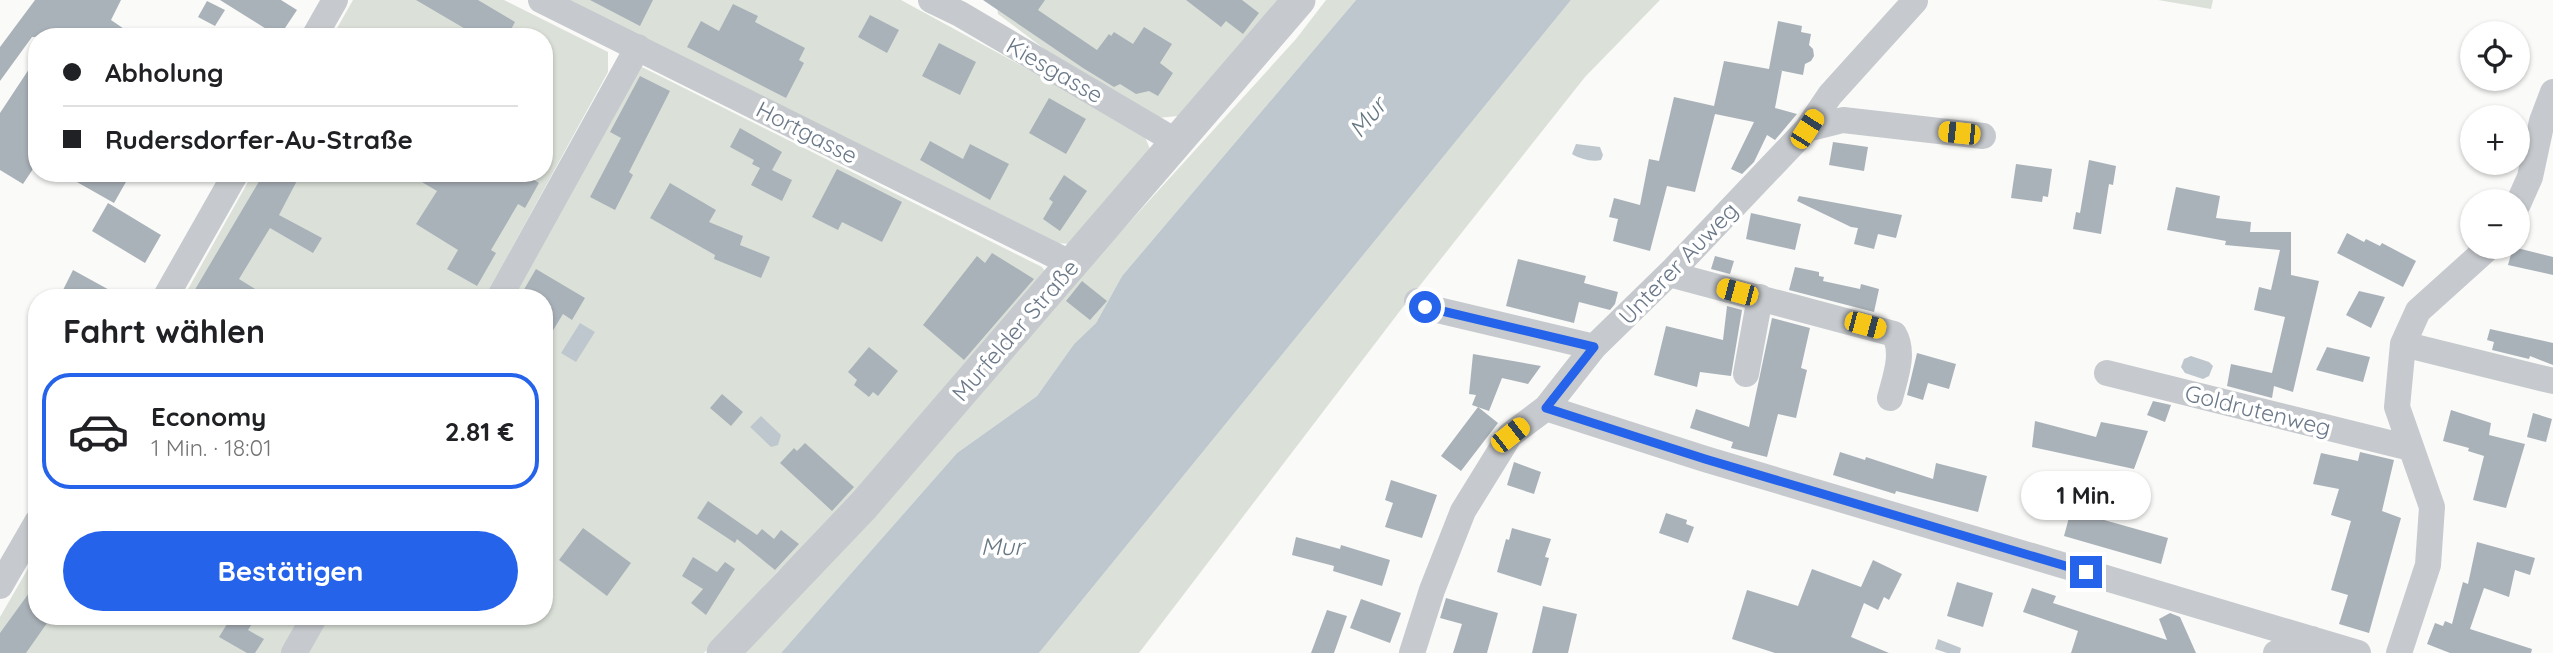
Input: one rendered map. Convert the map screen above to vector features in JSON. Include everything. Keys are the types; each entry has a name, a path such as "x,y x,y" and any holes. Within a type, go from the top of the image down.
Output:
{"street":[{"path":"319,28 335,0"},
{"name":"Hortgasse","path":"541,0 1072,264"},
{"name":"Kiesgasse","path":"931,0 965,7 1177,142"},
{"name":"Murfelder Straße","path":"723,653 864,505 1299,0"},
{"name":"Unterer Auweg","path":"1412,653 1432,590 1463,512 1510,435 1546,408 1594,347 1669,274 1807,129 1830,95 1915,1"},
{"path":"504,289 638,47"},
{"path":"2524,189 2542,121 2553,92"},
{"path":"1807,129 1843,120 1983,136"},
{"path":"170,289 231,182"},
{"path":"2399,653 2428,565 2432,507 2397,407 2403,344 2418,311 2476,259"},
{"path":"1669,274 1894,334 1899,343 1899,356 1890,398"},
{"path":"1746,374 1760,298"},
{"path":"1417,301 1425,307 1594,347"},
{"path":"2403,344 2553,381"},
{"name":"Goldrutenweg","path":"2106,373 2410,447"},
{"path":"1546,408 1705,459 2358,653"},
{"path":"0,586 28,538"},
{"path":"294,653 310,625"},
{"path":"2276,653 2312,639"}],"shaded area":[{"path":"353,0 504,0 608,52 608,72 553,173 553,28 337,28"},
{"path":"565,0 901,0 1143,132 1152,154 1073,244 1052,243"},
{"path":"996,0 1283,0 1178,116 1158,118 1080,76 998,14"},
{"path":"1326,0 1356,0 1122,276 1096,323 1074,344 1037,396 957,453 781,653 738,653 1296,39"},
{"path":"1571,0 1660,0 1585,77 1406,303 1139,653 1039,653"},
{"path":"2158,0 2213,0 2211,9"},
{"path":"636,64 1042,267 1048,276 838,516 777,572 704,653 306,653 322,625 553,625 553,289 514,289"},
{"path":"248,182 548,182 489,289 188,289"},
{"path":"28,569 28,625 299,625 283,653 0,653 0,617"}],"water":[{"name":"Mur","path":"1356,0 1571,0 1039,653 781,653 957,453 1037,396 1074,344 1096,323 1122,276"},
{"path":"1576,144 1600,147 1603,155 1601,160 1586,160 1572,154"},
{"path":"580,323 595,332 576,362 561,353"},
{"path":"2191,356 2213,366 2209,376 2203,379 2185,373 2181,367 2184,359"},
{"path":"761,416 781,435 778,445 771,447 750,427"},
{"path":"1938,639 1961,648 1960,653 1935,649"}],"building":[{"path":"35,0 121,0 111,20 123,28 28,28 28,42 0,81 0,47"},
{"path":"220,0 281,0 297,10 285,28 265,28"},
{"path":"416,0 478,0 515,22 512,28 464,28"},
{"path":"590,0 653,0 640,26"},
{"path":"983,0 1045,0 1038,10 1097,50 1109,34 1111,36 1114,32 1133,44 1144,27 1172,44 1160,63 1173,73 1158,96 1149,91 1136,94 1120,84 1114,87"},
{"path":"1186,0 1242,0 1259,13 1243,34 1226,21 1221,27"},
{"path":"207,1 225,10 215,26 198,17"},
{"path":"733,4 758,16 755,22 805,48 799,60 804,63 786,98 687,47 701,21 719,31"},
{"path":"870,15 899,30 887,53 858,37"},
{"path":"1778,21 1802,26 1801,32 1811,34 1809,45 1814,56 1805,64 1803,75 1778,70 1782,71 1775,108 1797,114 1775,140 1767,135 1754,162 1742,174 1731,169 1754,122 1715,114 1695,192 1667,186 1650,251 1613,241 1618,219 1609,217 1614,198 1640,205 1649,159 1659,161 1674,97 1714,106 1724,61 1769,69"},
{"path":"939,43 976,62 960,95 922,76"},
{"path":"28,71 28,176 23,184 0,170 0,113"},
{"path":"640,76 670,91 629,172 633,175 615,210 590,197 621,138 610,132"},
{"path":"1049,98 1086,119 1066,154 1029,133"},
{"path":"740,128 782,152 772,170 792,180 782,201 751,185 760,168 752,164 754,160 730,147"},
{"path":"930,141 963,159 970,144 1009,164 990,200 920,160"},
{"path":"1833,142 1868,147 1864,171 1829,165"},
{"path":"2089,160 2116,166 2113,185 2109,184 2101,234 2073,229 2076,212 2080,213"},
{"path":"2016,164 2052,169 2048,197 2043,196 2042,202 2011,198"},
{"path":"837,169 902,202 882,242 842,222 838,230 812,217"},
{"path":"1064,175 1087,191 1060,231 1043,219 1053,202 1049,199"},
{"path":"77,182 126,182 114,203"},
{"path":"259,182 296,182 279,215 322,238 313,253 270,228 239,279 255,289 195,289"},
{"path":"422,182 539,183 525,208 518,204 491,250 496,253 477,286 447,269 458,250 416,224 437,191"},
{"path":"670,183 716,210 709,222 743,236 740,245 770,257 761,278 714,259 715,255 650,218"},
{"path":"2176,187 2220,196 2216,218 2251,222 2250,232 2291,232 2291,275 2319,281 2293,392 2274,386 2272,398 2227,386 2231,364 2272,373 2285,317 2254,310 2259,287 2271,290 2280,250 2225,245 2226,241 2167,230"},
{"path":"1799,196 1902,215 1896,238 1878,234 1874,249 1854,244 1858,228 1797,201"},
{"path":"108,203 161,235 145,263 92,231"},
{"path":"1751,213 1801,224 1795,250 1746,239"},
{"path":"2347,233 2364,242 2366,239 2380,246 2382,243 2416,261 2403,287 2337,253"},
{"path":"2530,251 2553,257 2553,275 2508,265 2510,259 2530,259"},
{"path":"992,253 1034,279 964,360 923,325 977,256 985,263"},
{"path":"1715,256 1734,261 1730,274 1711,269"},
{"path":"1518,259 1586,276 1584,283 1618,292 1615,304 1610,310 1579,302 1574,323 1506,306"},
{"path":"1795,267 1819,272 1819,276 1824,277 1823,281 1860,289 1861,284 1879,289 1874,312 1789,290"},
{"path":"536,269 585,298 572,320 563,314 553,330 553,289 524,289"},
{"path":"73,270 108,289 64,289"},
{"path":"1082,281 1107,301 1090,320 1066,301"},
{"path":"2359,291 2385,297 2371,328 2346,315"},
{"path":"1727,306 1742,310 1731,376 1700,372 1697,387 1654,375 1666,326 1723,340"},
{"path":"1772,318 1810,328 1801,368 1807,370 1796,418 1778,414 1767,457 1731,448 1733,442 1690,428 1696,409 1749,427"},
{"path":"2490,329 2553,343 2553,365 2530,356 2529,359 2492,350 2494,342 2487,340"},
{"path":"869,347 898,371 878,396 873,392 869,397 854,385 857,380 848,372"},
{"path":"2327,347 2370,357 2363,382 2316,370"},
{"path":"1917,353 1956,364 1949,389 1928,383 1923,400 1907,395"},
{"path":"1473,354 1541,366 1528,384 1502,378 1489,411 1472,405 1476,395 1469,394"},
{"path":"722,394 743,412 731,426 710,408"},
{"path":"2153,401 2171,405 2165,422 2147,415"},
{"path":"1478,407 1498,423 1461,471 1441,456"},
{"path":"2451,410 2491,423 2489,435 2525,444 2506,508 2473,500 2484,456 2468,451 2469,448 2443,441"},
{"path":"2533,413 2552,419 2546,442 2527,437"},
{"path":"2035,421 2096,437 2101,422 2148,431 2134,469 2032,447"},
{"path":"805,443 854,487 832,511 780,463 794,448 797,451"},
{"path":"1840,452 1865,460 1866,457 1933,479 1936,463 1987,476 1978,512 1896,491 1895,494 1833,475"},
{"path":"2360,452 2394,460 2382,511 2401,518 2369,633 2339,624 2348,595 2331,590 2351,521 2331,515 2339,489 2313,484 2321,453 2358,461"},
{"path":"1514,462 1541,472 1534,494 1507,485"},
{"path":"1391,480 1437,495 1422,538 1385,527 1393,503 1385,500"},
{"path":"2076,492 2103,499 2097,518 2168,538 2161,564 2064,536"},
{"path":"708,501 757,535 762,529 774,539 781,530 799,544 775,570 737,539 735,543 697,518"},
{"path":"1666,513 1687,520 1686,524 1694,527 1688,543 1659,533"},
{"path":"583,528 631,563 607,596 559,560"},
{"path":"1512,528 1551,539 1545,557 1549,558 1541,586 1497,572 1506,539 1509,540"},
{"path":"1296,537 1340,549 1341,545 1390,560 1382,586 1333,571 1334,566 1292,555"},
{"path":"2477,542 2535,558 2530,575 2515,570 2509,597 2484,588 2470,629 2532,649 2531,653 2450,653 2427,644 2435,623 2443,626 2445,621 2452,624 2463,582 2468,584"},
{"path":"693,557 717,572 725,562 735,569 706,615 691,603 703,589 682,576"},
{"path":"1873,560 1902,574 1889,600 1884,597 1878,610 1864,603 1851,637 1889,653 1775,653 1732,639 1747,590 1798,606 1812,569 1861,587"},
{"path":"1957,582 1993,593 1983,627 1947,616"},
{"path":"2032,588 2056,596 2053,603 2167,640 2159,619 2170,613 2180,617 2196,653 2071,653 2078,631 2023,612"},
{"path":"28,594 28,625 46,625 26,653 0,653 0,633"},
{"path":"1446,598 1498,613 1487,653 1453,653 1462,624 1440,618"},
{"path":"1361,599 1401,613 1390,643 1350,628"},
{"path":"1543,606 1577,614 1568,653 1532,653"},
{"path":"1327,610 1347,616 1334,653 1311,653"},
{"path":"226,625 251,625 248,630 264,639 255,653 247,653 219,637"}],"route":[{"path":"1425,307 1594,347 1546,408 1705,459 2086,572"}]}
